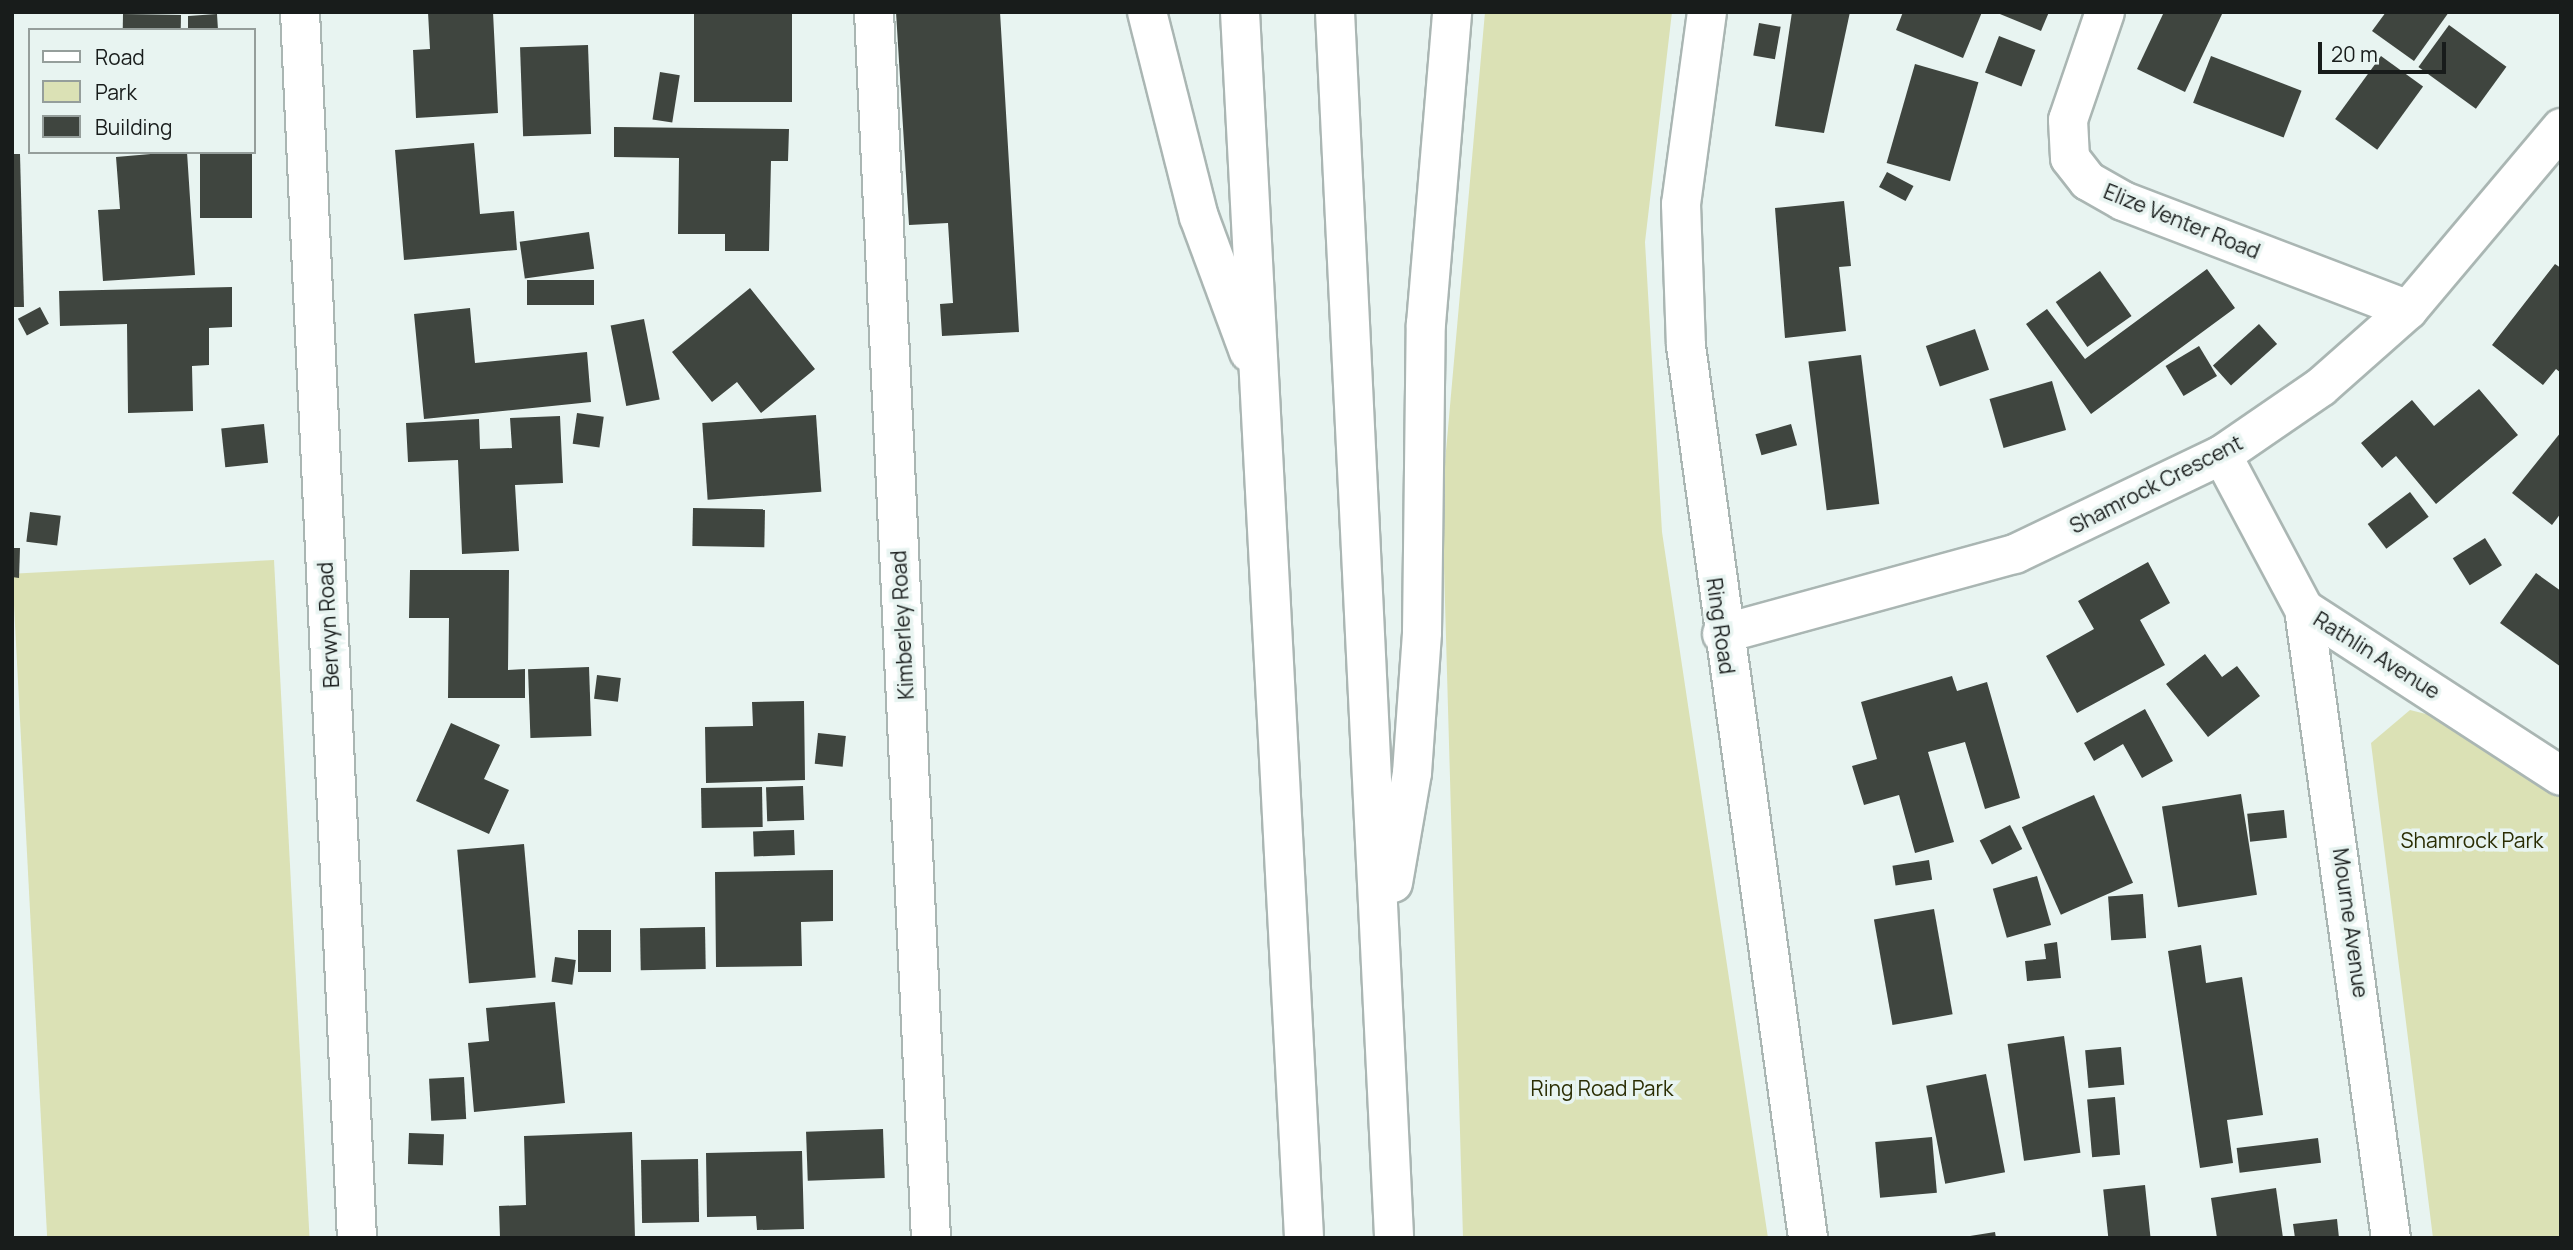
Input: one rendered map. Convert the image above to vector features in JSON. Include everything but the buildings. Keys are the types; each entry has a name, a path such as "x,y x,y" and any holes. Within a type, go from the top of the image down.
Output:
{"main road":[{"name":"Berwyn Road","path":"300,12 357,1238"},
{"name":"Kimberley Road","path":"874,12 931,1238"},
{"path":"1147,12 1199,218 1263,390"},
{"path":"1240,12 1263,390 1304,1238"},
{"path":"1335,12 1394,1238"},
{"path":"1381,954 1412,773 1422,632 1426,324 1452,12"},
{"name":"Ring Road","path":"1707,12 1684,144 1681,274 1722,634 1808,1238"},
{"name":"Elize Venter Road","path":"2105,12 2068,120 2070,158 2088,181 2123,201 2408,310"},
{"name":"Shamrock Crescent","path":"1722,634 2015,554 2222,455 2321,387 2408,310 2561,128"},
{"name":"Rathlin Avenue","path":"2222,455 2304,609 2561,776"},
{"name":"Mourne Avenue","path":"2304,609 2391,1238"}],"green space":[{"name":"Ring Road Park","path":"1485,12 1672,12 1645,242 1662,532 1768,1238 1463,1238 1442,496"},
{"path":"274,560 310,1238 47,1238 12,574"},
{"name":"Shamrock Park","path":"2410,710 2462,723 2561,793 2561,1238 2433,1238 2371,743"}]}
